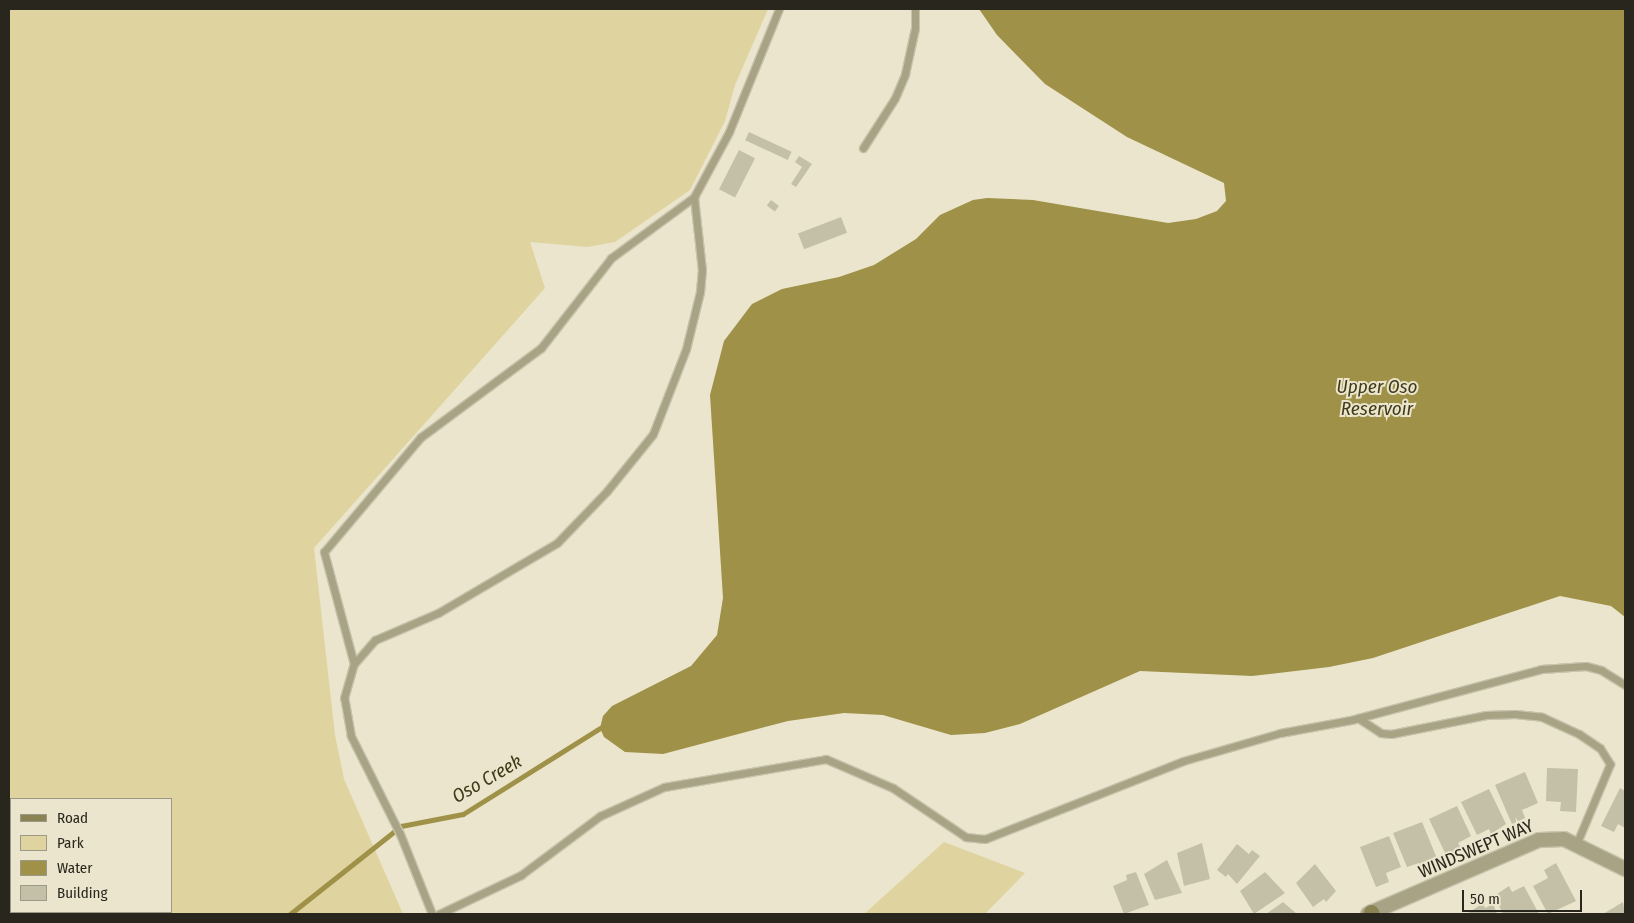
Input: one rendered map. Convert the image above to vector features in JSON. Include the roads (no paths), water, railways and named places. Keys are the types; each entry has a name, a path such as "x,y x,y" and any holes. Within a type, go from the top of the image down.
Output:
{"street":[{"name":"WINDSWEPT WAY","path":"1370,914 1539,840 1564,840 1625,869"}],"lane":[{"path":"354,664 324,552 421,437 541,348 611,258 694,197 729,132 779,9"},
{"path":"863,148 895,98 905,74 914,34 915,9"},
{"path":"432,914 400,834 351,736 344,698 354,664 375,640 438,613 557,543 607,491 654,434 686,349 700,292 702,270 694,197"},
{"path":"439,914 521,875 600,816 664,787 826,759 893,788 966,837 985,839 1183,761 1280,733 1358,718 1541,669 1566,665 1601,670 1625,685"},
{"path":"1358,718 1381,733 1390,734 1486,715 1515,714 1542,717 1579,734 1600,748 1610,764 1576,845"}],"water":[{"name":"Upper Oso Reservoir","path":"979,9 1625,9 1625,617 1611,606 1560,596 1373,658 1329,667 1252,676 1140,671 1020,724 985,733 951,735 883,715 844,713 788,721 663,754 625,752 604,737 600,728 603,716 612,706 691,666 717,635 723,598 710,395 724,341 752,304 782,289 839,277 874,265 916,239 940,215 973,200 987,198 1033,200 1168,223 1196,219 1217,211 1226,201 1224,183 1127,137 1045,84 997,35"}],"waterway":[{"name":"Oso Creek","path":"290,914 401,826 463,814 600,728"}]}
